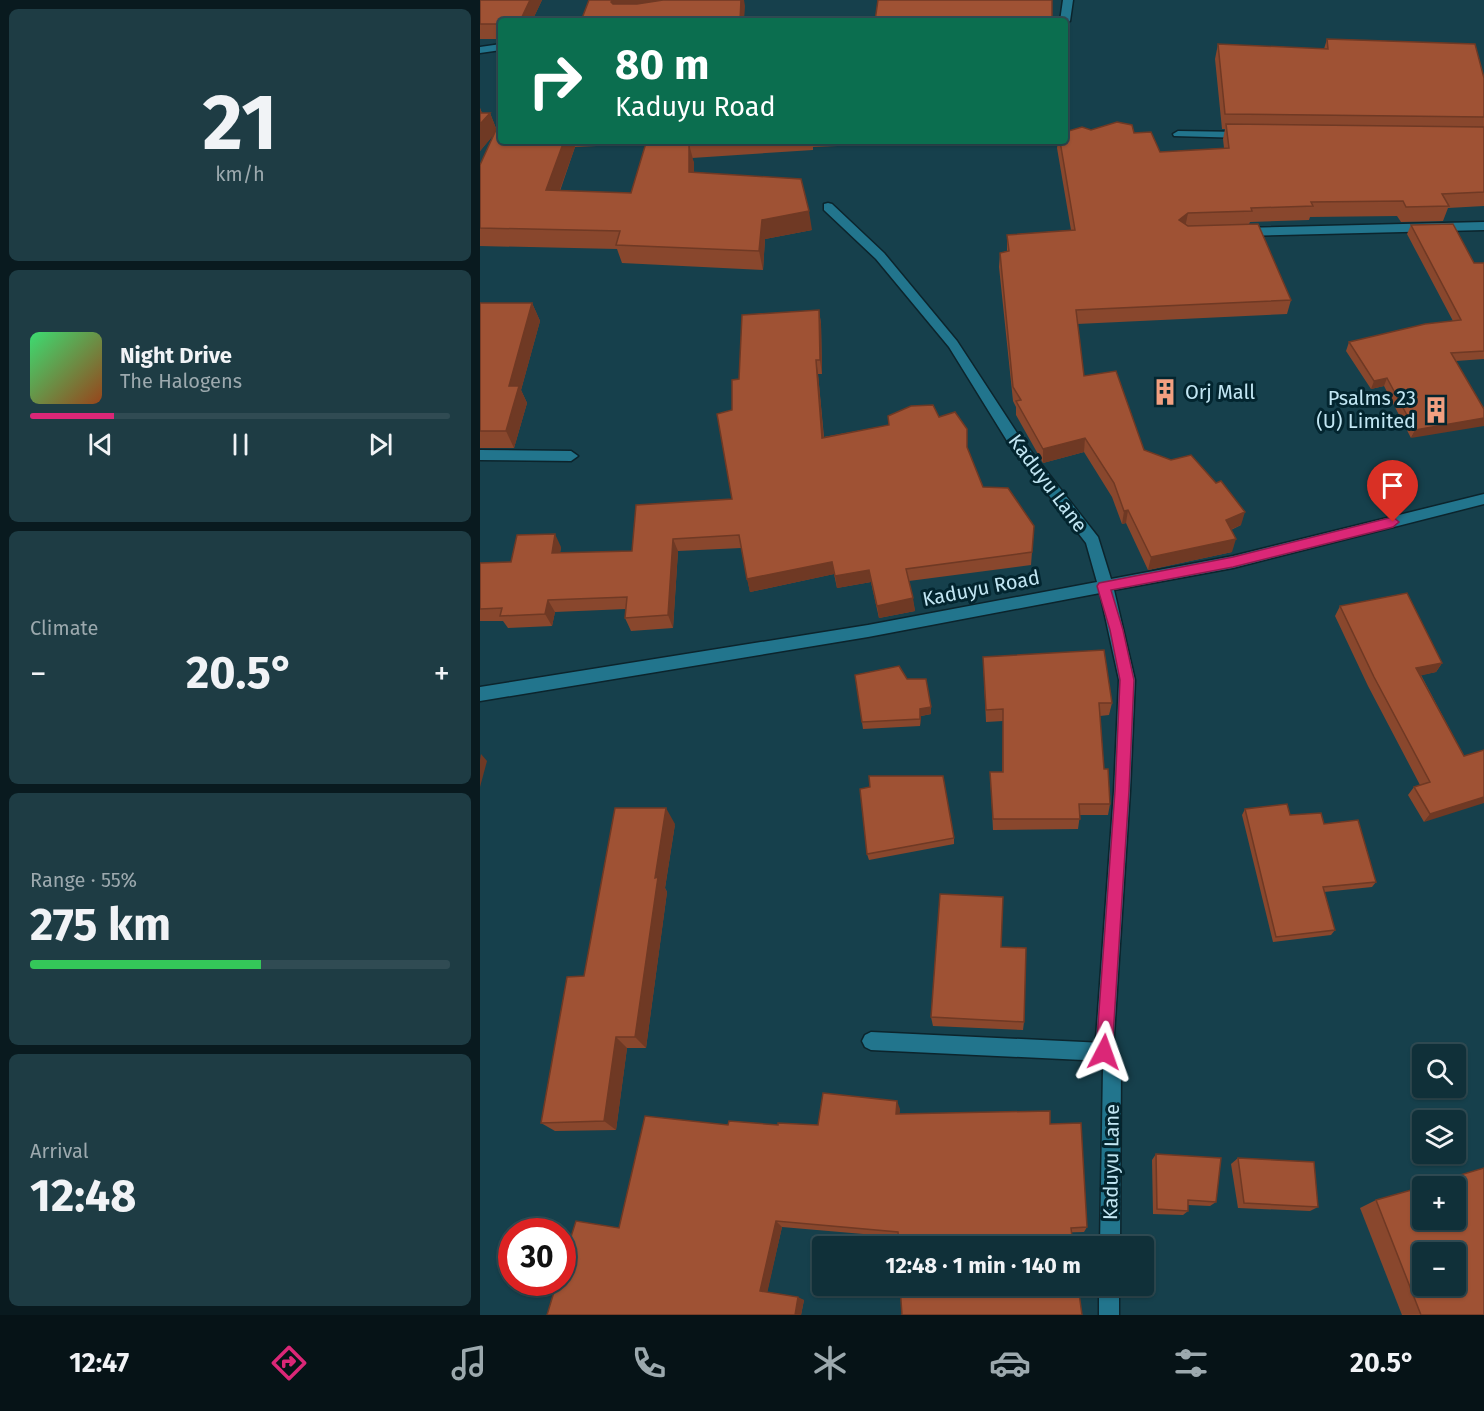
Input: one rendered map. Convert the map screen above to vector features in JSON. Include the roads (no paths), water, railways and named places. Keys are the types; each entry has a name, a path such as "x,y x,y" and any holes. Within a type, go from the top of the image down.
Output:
{"street":[{"path":"1065,18 1068,0"},
{"path":"480,50 498,47"},
{"path":"1178,134 1260,135"},
{"name":"Kaduyu Lane","path":"828,207 880,256 953,344 1014,440 1093,541 1103,586 1117,630 1127,680 1122,791 1104,1052 1112,1067 1110,1236"},
{"path":"1233,232 1484,226"},
{"path":"480,455 571,456"},
{"name":"Kaduyu Road","path":"480,694 868,631 1233,562 1484,499"},
{"path":"871,1041 1104,1052"},
{"path":"1109,1296 1109,1315"}],"place":[{"name":"Orj Mall","path":"1165,392"},
{"name":"Psalms 23 (U) Limited","path":"1436,410"}]}
